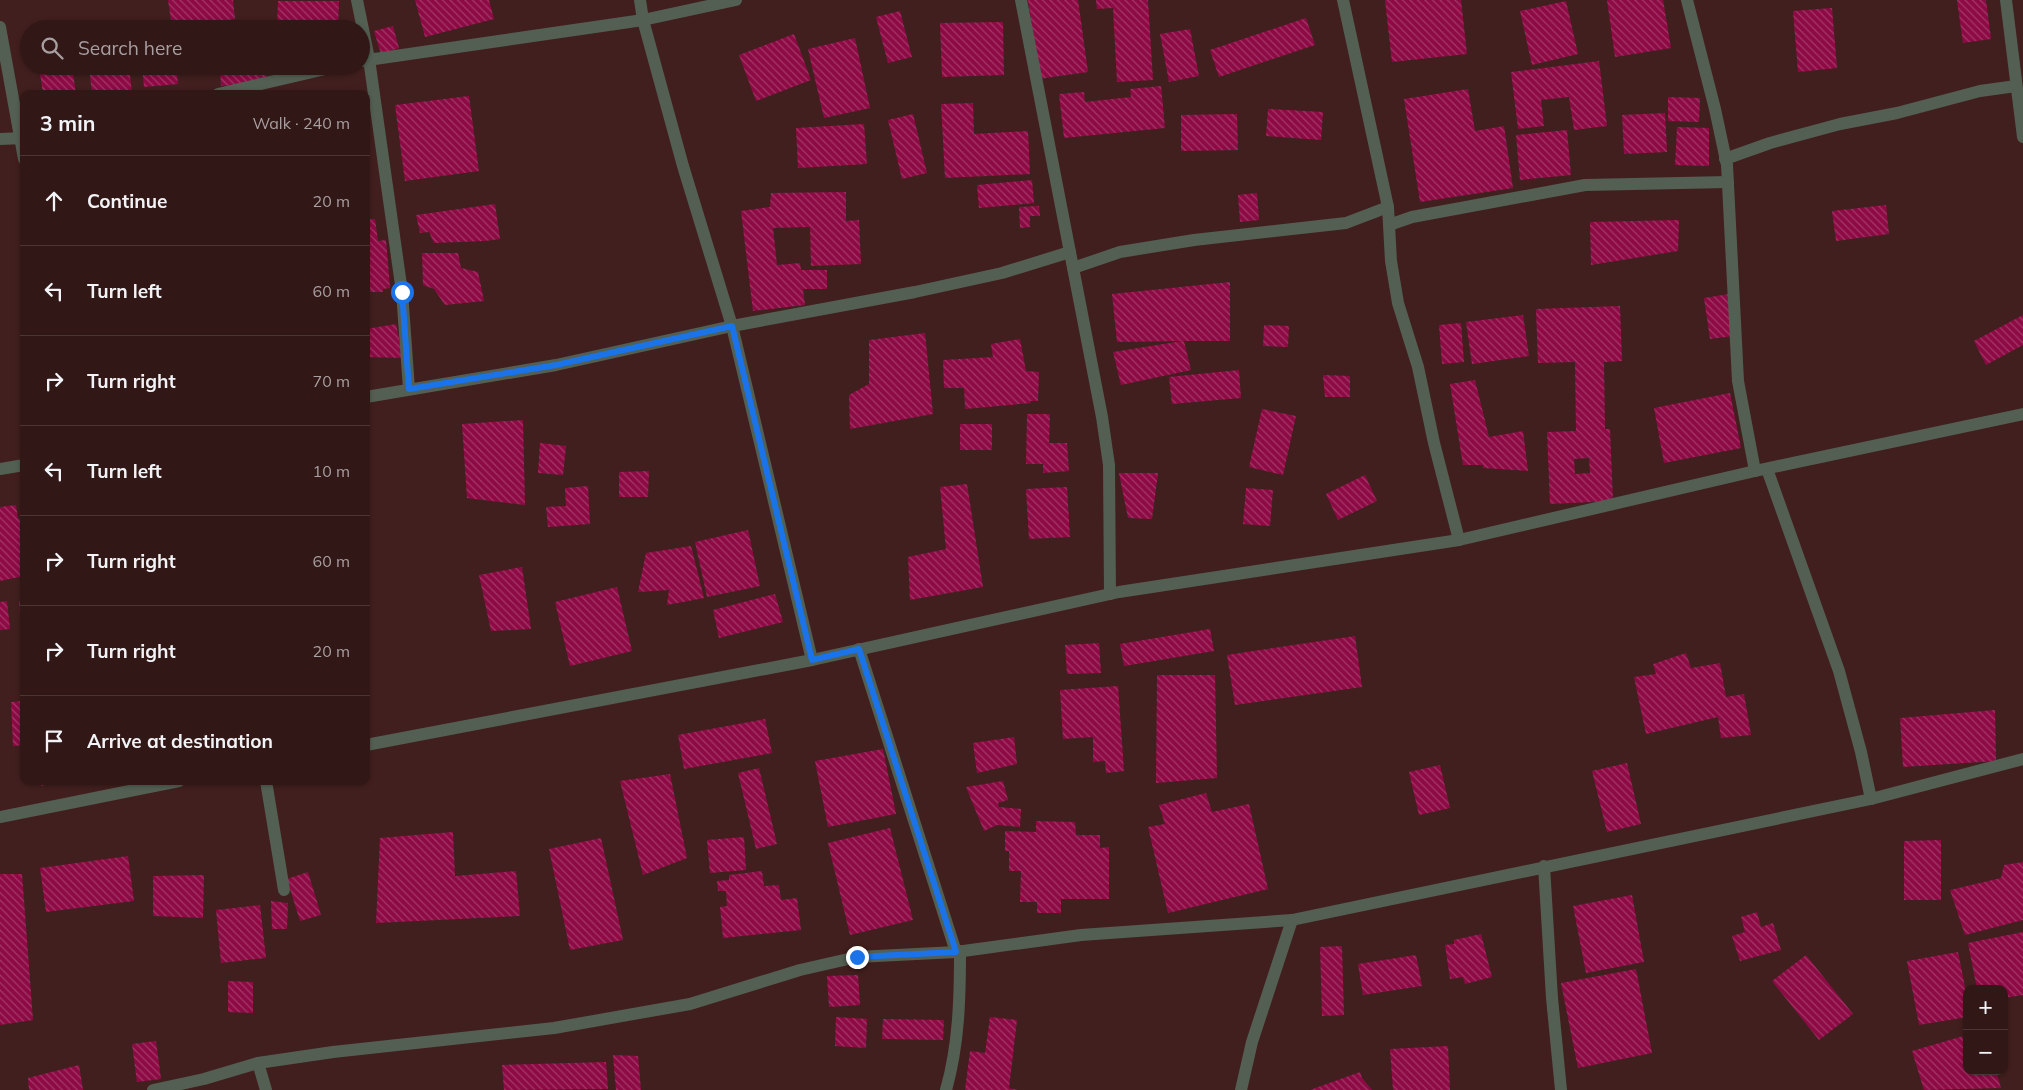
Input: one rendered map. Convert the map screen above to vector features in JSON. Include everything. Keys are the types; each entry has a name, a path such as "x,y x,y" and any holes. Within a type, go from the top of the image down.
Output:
{"street":[{"path":"357,0 360,20"},
{"path":"640,0 643,20 683,166 732,326 812,660"},
{"path":"370,59 643,20 736,0"},
{"path":"1020,0 1102,417 1109,465 1110,594"},
{"path":"1343,0 1388,207 1391,261 1398,303 1418,367 1434,443 1459,540"},
{"path":"1688,0 1725,158 1728,182 1738,381 1761,470 1839,671 1871,798"},
{"path":"2006,0 2023,136"},
{"path":"0,27 20,128"},
{"path":"235,90 299,75"},
{"path":"367,75 370,90"},
{"path":"1725,158 1770,143 1840,124 1897,114 1980,91 2016,86"},
{"path":"370,91 402,292 409,389"},
{"path":"0,139 20,138"},
{"path":"1389,225 1412,217 1585,185 1728,182"},
{"path":"1073,268 1120,252 1194,240 1346,222 1388,207"},
{"path":"370,396 556,365 732,326 915,292 1002,273 1070,252"},
{"path":"370,744 812,660 1110,594 1459,540 1761,470 2023,414"},
{"path":"0,469 20,466"},
{"path":"859,649 958,952 960,1005 951,1074 946,1090"},
{"path":"153,1090 204,1079 258,1063 333,1052 554,1028 690,1004 800,970 857,957 958,952 1081,935 1292,920 1871,798 2023,758"},
{"path":"0,817 136,785"},
{"path":"267,785 284,890"},
{"path":"1544,866 1552,998 1561,1090"},
{"path":"1241,1090 1252,1042 1292,920"},
{"path":"258,1063 266,1090"}],"building":[{"path":"168,0 233,0 235,19 171,20"},
{"path":"415,0 489,0 494,19 425,37"},
{"path":"1028,0 1078,0 1088,72 1039,79"},
{"path":"1096,0 1148,0 1153,80 1117,82 1113,8 1097,9"},
{"path":"1385,0 1461,0 1467,54 1392,62"},
{"path":"1607,0 1663,0 1671,48 1615,57"},
{"path":"1957,0 1986,0 1991,39 1963,43"},
{"path":"278,1 339,1 338,20 277,20"},
{"path":"1566,1 1578,54 1532,65 1520,11"},
{"path":"1832,8 1837,68 1798,72 1793,11"},
{"path":"900,11 912,57 888,63 876,17"},
{"path":"1306,18 1315,45 1219,77 1210,50"},
{"path":"1003,22 1004,75 942,77 940,23"},
{"path":"393,26 399,48 381,54 374,31"},
{"path":"1190,29 1199,76 1169,82 1160,34"},
{"path":"794,34 811,80 756,101 739,55"},
{"path":"855,38 870,108 824,118 808,49"},
{"path":"1599,61 1607,126 1574,130 1569,97 1541,100 1544,126 1518,129 1511,72"},
{"path":"40,75 73,75 75,90 42,90"},
{"path":"90,75 130,75 132,90 92,90"},
{"path":"143,75 177,75 178,84 144,87"},
{"path":"220,75 267,75 267,83 221,86"},
{"path":"1161,86 1165,128 1064,138 1059,94 1084,92 1085,102 1131,97 1130,89"},
{"path":"1468,89 1475,131 1504,126 1513,188 1420,202 1404,99"},
{"path":"469,96 479,171 405,181 395,105"},
{"path":"1668,97 1700,98 1699,122 1668,121"},
{"path":"973,103 974,134 1028,131 1030,174 945,178 941,104"},
{"path":"1268,109 1323,112 1321,140 1266,136"},
{"path":"1665,113 1667,152 1624,154 1622,115"},
{"path":"913,114 927,173 902,179 888,120"},
{"path":"1237,114 1238,150 1181,151 1181,115"},
{"path":"864,124 867,164 798,168 796,128"},
{"path":"1677,127 1709,128 1709,166 1675,165"},
{"path":"1567,130 1571,175 1520,180 1516,135"},
{"path":"1032,180 1034,203 979,208 977,185"},
{"path":"846,192 846,221 859,220 861,264 811,266 810,227 773,228 777,265 800,263 801,270 827,270 827,289 803,289 805,305 753,311 741,211 770,207 771,193"},
{"path":"1257,193 1259,220 1240,222 1238,195"},
{"path":"495,204 500,239 434,243 429,232 420,233 416,215"},
{"path":"1886,205 1889,234 1836,241 1832,211"},
{"path":"1039,206 1040,216 1030,216 1030,227 1020,228 1019,207"},
{"path":"370,219 375,219 378,241 386,240 390,288 383,289 383,292 370,292"},
{"path":"1679,220 1678,251 1591,265 1590,222"},
{"path":"422,253 458,253 461,268 478,272 484,301 445,305 434,289 423,285"},
{"path":"1230,282 1230,341 1184,341 1191,370 1121,385 1113,352 1183,341 1117,342 1112,294"},
{"path":"1729,294 1734,336 1710,339 1704,298"},
{"path":"1620,306 1622,361 1604,362 1605,429 1610,429 1613,501 1550,504 1547,432 1576,431 1575,362 1538,363 1536,309","holes":["1589,458 1590,473 1575,474 1574,459"]},
{"path":"1523,315 1529,356 1472,364 1466,322"},
{"path":"2023,315 2023,345 1986,365 1974,341"},
{"path":"1461,323 1464,362 1442,364 1439,325"},
{"path":"396,324 403,358 370,357 370,328"},
{"path":"1264,325 1289,326 1288,347 1263,346"},
{"path":"925,333 933,414 850,429 849,395 869,384 869,340"},
{"path":"1020,339 1026,371 1039,372 1038,401 965,409 964,388 944,388 943,360 993,357 991,344"},
{"path":"1239,370 1241,398 1172,404 1169,377"},
{"path":"1323,375 1350,376 1350,397 1325,397"},
{"path":"1475,380 1489,437 1523,431 1528,471 1483,468 1483,465 1463,465 1450,384"},
{"path":"1730,393 1741,448 1664,463 1654,408"},
{"path":"1262,409 1296,416 1283,475 1249,467"},
{"path":"1027,414 1050,414 1049,443 1067,443 1069,471 1043,473 1043,464 1026,464"},
{"path":"523,420 525,505 467,498 462,424"},
{"path":"960,424 992,424 992,450 960,450"},
{"path":"540,443 566,446 563,475 538,473"},
{"path":"649,471 648,497 619,497 619,472"},
{"path":"1119,473 1158,473 1152,519 1128,518"},
{"path":"1365,475 1377,501 1338,520 1326,494"},
{"path":"967,484 983,587 910,600 908,557 946,549 940,487"},
{"path":"588,486 590,524 548,527 546,507 566,506 565,488"},
{"path":"1067,487 1070,537 1029,539 1026,489"},
{"path":"1246,488 1273,490 1270,526 1243,524"},
{"path":"16,505 18,519 20,519 20,577 0,581 0,507"},
{"path":"748,530 760,586 707,597 695,542"},
{"path":"691,546 704,598 667,605 669,590 638,592 646,553"},
{"path":"522,567 531,629 491,631 479,575"},
{"path":"617,587 632,651 570,666 555,602"},
{"path":"775,594 783,622 719,638 713,610"},
{"path":"7,601 10,629 0,630 0,602"},
{"path":"1210,629 1214,651 1124,666 1120,644"},
{"path":"1355,636 1362,687 1235,705 1227,655"},
{"path":"1099,643 1101,673 1067,674 1065,645"},
{"path":"1686,653 1691,668 1720,663 1726,697 1744,694 1751,735 1721,738 1718,717 1646,734 1634,677 1656,674 1653,664"},
{"path":"1157,675 1215,675 1217,778 1156,783"},
{"path":"1118,686 1124,771 1106,773 1105,761 1093,762 1093,737 1063,739 1060,690"},
{"path":"20,701 20,745 13,746 11,702"},
{"path":"1995,710 1996,761 1903,767 1900,718"},
{"path":"765,719 772,753 684,769 678,735"},
{"path":"1014,737 1017,764 977,773 973,743"},
{"path":"883,749 896,814 828,827 815,761"},
{"path":"1627,763 1641,824 1607,832 1592,771"},
{"path":"1440,765 1450,808 1419,815 1409,772"},
{"path":"759,768 777,844 756,849 738,773"},
{"path":"670,774 687,858 643,875 620,781"},
{"path":"1003,781 1008,800 998,803 999,807 1021,809 1020,827 997,825 984,831 966,787"},
{"path":"1206,793 1212,812 1249,804 1268,889 1168,913 1148,827 1165,824 1159,805"},
{"path":"1036,821 1075,822 1076,835 1100,835 1100,848 1109,847 1109,899 1061,899 1061,913 1037,913 1037,902 1020,902 1021,871 1009,871 1009,851 1005,851 1005,831 1036,832"},
{"path":"890,828 913,920 850,935 828,843"},
{"path":"453,832 455,876 516,871 520,916 376,923 380,838"},
{"path":"744,837 746,870 710,873 707,840"},
{"path":"601,838 623,940 570,950 549,849"},
{"path":"1941,840 1941,900 1904,900 1904,841"},
{"path":"128,856 134,901 46,912 40,868"},
{"path":"2023,862 2023,920 1965,935 1950,890 2001,878 2004,865"},
{"path":"762,871 764,886 779,885 781,900 797,898 801,930 723,938 720,907 727,906 726,891 718,891 717,881 729,880 729,875"},
{"path":"308,872 321,915 300,921 287,879"},
{"path":"0,874 22,874 33,1020 0,1025"},
{"path":"204,875 203,918 153,916 153,876"},
{"path":"1632,895 1644,962 1586,973 1573,906"},
{"path":"271,901 288,903 287,929 272,929"},
{"path":"260,905 266,958 221,963 216,910"},
{"path":"1757,912 1761,927 1773,923 1781,950 1740,961 1732,936 1745,932 1741,917"},
{"path":"2023,932 2023,995 2008,997 2008,985 1976,985 1968,943"},
{"path":"1481,934 1492,977 1465,984 1463,977 1450,979 1445,945 1454,944 1454,940"},
{"path":"1342,946 1344,1015 1322,1016 1320,947"},
{"path":"1958,952 1965,985 1963,985 1963,1018 1919,1025 1907,961"},
{"path":"1416,955 1422,986 1363,995 1358,964"},
{"path":"1806,955 1853,1014 1819,1040 1772,981"},
{"path":"1636,969 1652,1053 1578,1068 1561,983"},
{"path":"858,975 860,1005 829,1007 827,976"},
{"path":"228,981 253,982 253,1013 228,1012"},
{"path":"836,1017 867,1019 866,1048 835,1046"},
{"path":"990,1017 1017,1020 1009,1088 1018,1090 965,1090 970,1051 985,1053"},
{"path":"883,1019 944,1020 943,1040 882,1039"},
{"path":"1963,1036 1963,1075 1997,1075 2001,1088 1924,1090 1912,1051"},
{"path":"156,1041 161,1079 137,1082 132,1044"},
{"path":"1448,1046 1450,1090 1393,1090 1390,1049"},
{"path":"613,1055 638,1056 641,1090 616,1090"},
{"path":"606,1062 608,1089 504,1090 502,1065"},
{"path":"79,1065 83,1090 29,1090 28,1078"},
{"path":"1360,1072 1362,1078 1372,1090 1310,1090"}],"route":[{"path":"402,292 409,389 556,365 732,326 812,660 859,649 956,952 857,957"}]}
